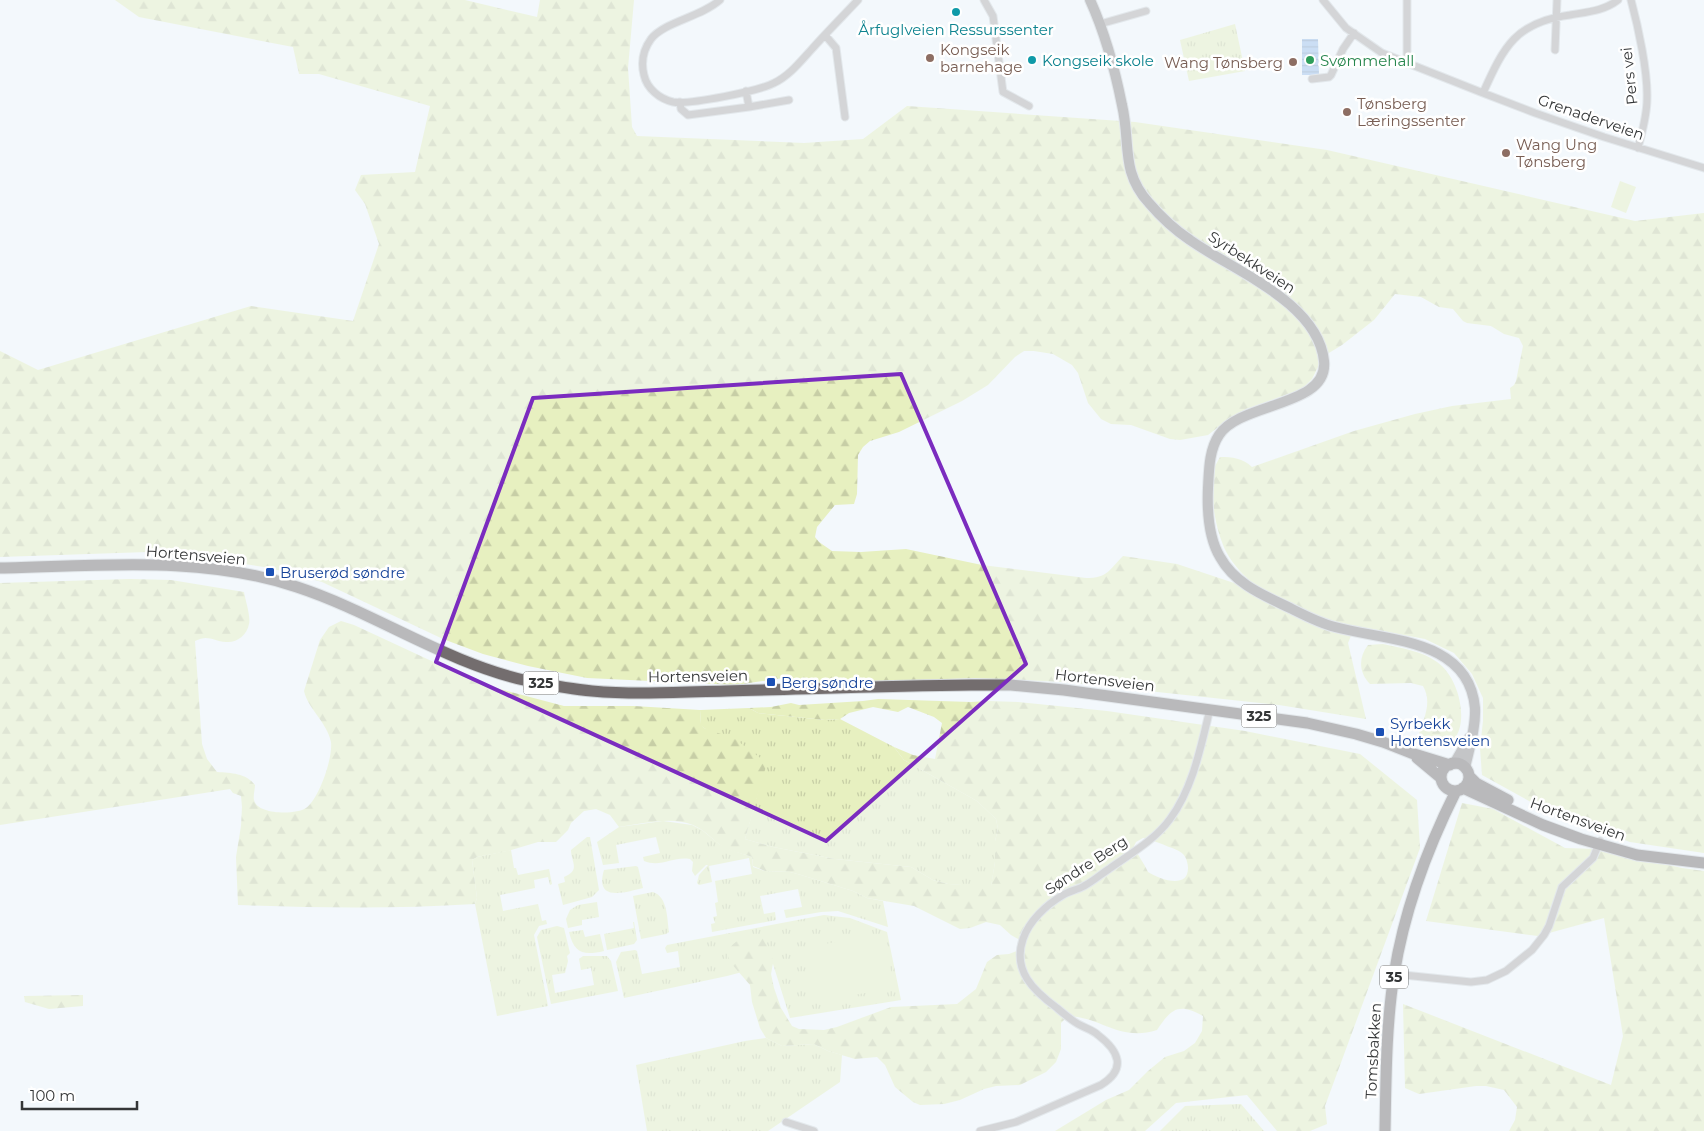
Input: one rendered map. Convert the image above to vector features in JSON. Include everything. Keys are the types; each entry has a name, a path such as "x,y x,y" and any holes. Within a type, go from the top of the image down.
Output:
{"main road":[{"name":"Syrbekkveien","path":"1090,0 1100,24 1123,107 1129,168 1139,190 1166,220 1190,240 1263,284 1284,299 1298,312 1311,329 1322,350 1324,370 1320,379 1313,387 1293,399 1238,417 1227,425 1217,437 1209,468 1208,510 1211,531 1220,557 1226,566 1249,588 1314,620 1341,629 1418,644 1442,655 1459,670 1470,688 1475,710 1472,732 1459,768"},
{"name":"Hortensveien","path":"0,568 159,565 196,567 244,574 296,586 320,595 445,653 484,668 528,681 592,691 669,692 884,686 1011,685 1074,691 1326,726 1383,742 1411,754 1459,768 1476,783 1531,812 1600,842"},
{"name":"Hortensveien","path":"1411,754 1452,786 1550,828 1657,857 1704,863"},
{"path":"1459,768 1468,783 1452,786 1444,770 1459,768"},
{"name":"Tomsbakken","path":"1385,1131 1388,1028 1399,947 1410,906 1438,829 1438,819 1452,786"}],"street":[{"path":"720,0 698,14 656,33 645,49 642,64 647,85 664,99 680,102 761,88 779,81 795,67 858,0"},
{"path":"984,0 993,16 1003,92 1028,106"},
{"path":"1324,2 1335,0"},
{"path":"1406,64 1407,0"},
{"path":"1555,50 1557,0"},
{"path":"1483,92 1501,54 1517,36 1535,24 1556,17 1596,11 1618,0"},
{"name":"Pers vei","path":"1631,0 1641,47 1647,98 1643,129 1638,148"},
{"name":"Grenaderveien","path":"1324,2 1354,34 1382,53 1406,64 1535,113 1704,168"},
{"path":"1100,24 1146,11"},
{"path":"1312,79 1329,77 1331,75 1343,49 1354,34"},
{"path":"825,36 836,48 845,117"},
{"path":"746,91 749,107"},
{"path":"680,102 681,109 688,115 789,100"},
{"name":"Søndre Berg","path":"980,1131 1016,1122 1101,1085 1111,1079 1116,1072 1116,1054 1110,1045 1096,1033 1077,1023 1038,995 1027,980 1020,954 1022,941 1027,929 1048,906 1063,894 1084,886 1128,855 1155,835 1170,819 1187,790 1210,709"},
{"path":"1394,974 1471,982 1487,980 1506,970 1532,950 1544,935 1549,926 1562,887 1593,858 1600,842"},
{"path":"786,1122 814,1131"}],"highlighted area":[{"path":"901,374 1026,664 826,841 436,662 533,398"}],"green space":[{"path":"115,0 465,0 537,17 540,0 634,0 628,68 632,127 637,136 804,143 863,139 907,106 1135,122 1327,150 1635,221 1704,213 1704,853 1630,842 1551,813 1482,775 1480,748 1483,698 1472,674 1454,653 1425,639 1367,628 1353,631 1348,643 1366,719 1279,705 1064,682 975,678 806,684 783,678 736,685 587,678 528,666 483,654 443,639 322,582 270,568 206,558 147,552 0,557 0,351 38,370 251,306 353,321 379,244 365,204 355,190 361,175 415,172 430,106 319,74 299,74 293,47 139,17","holes":["1395,294 1421,297 1439,307 1453,309 1467,323 1491,326 1504,334 1519,338 1523,346 1516,381 1510,388 1511,399 1452,406 1415,414 1354,431 1252,467 1237,459 1220,457 1212,476 1213,505 1219,534 1226,552 1232,562 1247,578 1237,584 1177,564 1123,556 1104,575 1086,578 982,565 906,549 861,552 832,551 815,537 817,527 835,505 854,504 857,494 858,455 863,447 870,441 899,432 962,401 988,385 1015,357 1024,351 1053,354 1072,365 1078,373 1088,403 1101,419 1111,424 1131,425 1170,439 1180,440 1208,435 1230,418 1246,409 1302,389 1312,379 1319,365 1319,359 1342,345 1374,320"]},
{"path":"1235,24 1245,71 1189,81 1180,40"},
{"path":"1620,181 1636,187 1626,213 1611,207"},
{"path":"130,579 171,580 244,592 249,621 244,635 238,640 230,642 207,638 195,641 202,744 207,759 217,772 238,774 251,781 255,785 254,800 257,805 269,811 294,812 306,808 316,796 324,778 330,758 331,742 326,728 309,704 304,691 320,640 329,627 341,621 354,625 481,684 564,706 634,706 700,710 701,724 704,728 735,739 767,763 745,839 773,847 835,859 911,867 933,880 948,884 991,886 995,862 995,841 998,829 996,819 977,801 904,760 894,747 913,755 935,759 942,723 934,717 908,707 898,712 873,707 849,713 840,719 825,720 758,713 749,708 771,707 791,703 799,705 878,699 1018,702 1107,711 1245,731 1360,754 1417,800 1420,848 1325,1106 1327,1124 1310,1131 1277,1131 1247,1095 1176,1103 1145,1131 1055,1131 1106,1100 1129,1090 1165,1057 1184,1051 1195,1043 1202,1031 1203,1016 1187,1009 1176,1010 1167,1017 1157,1030 1132,1033 1080,1017 1068,1016 1061,1023 1061,1049 1056,1062 1046,1072 1020,1085 996,1086 984,1089 960,1100 944,1104 920,1105 913,1102 895,1087 885,1065 877,1057 855,1059 828,1051 814,1044 782,1046 766,1038 760,1028 752,1002 750,985 730,962 727,951 734,943 742,939 751,936 762,936 771,951 773,963 771,974 774,988 781,1008 792,1026 799,1029 824,1030 891,1007 957,1004 976,989 987,962 997,955 1009,954 1022,949 1025,943 1011,935 1000,925 986,922 970,928 960,929 914,906 867,898 853,891 790,872 765,871 753,866 752,857 726,848 700,829 684,822 666,821 619,827 610,815 596,809 584,811 571,823 568,830 556,842 538,842 508,851 477,857 472,860 477,898 475,904 356,908 238,905 236,857 242,807 241,796 233,793 230,789 0,825 0,583","holes":["1143,838 1176,849 1183,854 1187,860 1187,875 1183,879 1172,881 1165,880 1148,872 1134,846 1136,842"]},
{"path":"1383,644 1425,655 1437,662 1448,674 1456,689 1461,721 1457,735 1449,743 1436,745 1418,737 1427,705 1426,692 1423,686 1411,683 1370,684 1366,680 1361,665 1365,650 1368,645"},
{"path":"749,708 758,713 825,720 840,719 894,747 904,760 977,801 996,819 998,829 995,841 995,862 991,887 948,884 933,880 911,867 835,859 773,847 745,839 766,763 704,728 701,725 700,710"},
{"path":"1462,803 1493,809 1565,848 1596,849 1704,871 1704,1131 1509,1131 1515,1120 1517,1107 1504,1090 1476,1086 1419,1094 1405,1088 1403,1004 1611,1085 1623,1036 1604,918 1538,936 1426,921"},
{"path":"663,821 692,825 702,830 719,844 752,857 753,867 765,871 790,872 853,891 867,898 883,901 888,927 838,911 786,918 784,910 802,907 798,889 760,896 764,914 775,912 776,920 712,932 711,924 715,923 713,917 717,916 715,903 718,902 715,881 752,874 749,858 709,866 712,882 699,885 697,883 699,875 708,865 695,876 692,871 693,862 690,859 678,859 662,863 644,861 643,857 660,853 656,837 616,845 619,863 603,865 597,842 619,827"},
{"path":"587,837 590,837 599,890 592,897 563,905 558,884 565,882 564,877 574,869 571,850"},
{"path":"511,850 514,868 516,868 518,875 549,869 552,884 550,885 548,877 534,880 535,888 500,895 503,911 538,904 542,921 546,920 547,924 539,926 534,935 548,1006 497,1016 475,904 477,898 472,860 477,857"},
{"path":"638,867 643,888 613,893 603,887 604,870"},
{"path":"653,892 664,903 669,932 641,939 633,896"},
{"path":"597,902 599,917 582,920 582,925 568,928 566,919 570,910 578,905"},
{"path":"824,915 850,918 887,932 901,1000 790,1018 773,964 624,998 616,962 621,952 637,951 642,974 680,967 678,951 667,953 665,948 667,945"},
{"path":"633,922 637,940 634,944 607,950 604,934 634,928"},
{"path":"557,926 564,928 570,953 567,956 568,961 565,973 552,975 555,993 594,985 591,968 581,970 579,959 583,956 607,956 611,961 618,991 551,1004 537,937 541,930"},
{"path":"583,930 585,937 600,934 604,951 585,953 577,949 569,932"},
{"path":"884,933 894,988 813,1002 803,948"},
{"path":"83,995 83,1006 49,1009 25,1002 24,996"},
{"path":"766,1038 782,1046 814,1044 842,1055 840,1082 768,1131 647,1131 636,1065"},
{"path":"1241,1104 1264,1131 1160,1131 1185,1106"}],"water":[{"name":"Svømmehall","path":"1302,39 1318,39 1319,75 1302,75"}],"place":[{"name":"Årfuglveien Ressurssenter","path":"956,12"},
{"name":"Kongseik barnehage","path":"930,58"},
{"name":"Kongseik skole","path":"1032,60"},
{"name":"Svømmehall","path":"1310,60"},
{"name":"Wang Tønsberg","path":"1293,62"},
{"name":"Tønsberg Læringssenter","path":"1347,112"},
{"name":"Wang Ung Tønsberg","path":"1506,153"},
{"name":"Bruserød søndre","path":"270,572"},
{"name":"Berg søndre","path":"771,682"},
{"name":"Syrbekk Hortensveien","path":"1380,732"}]}
